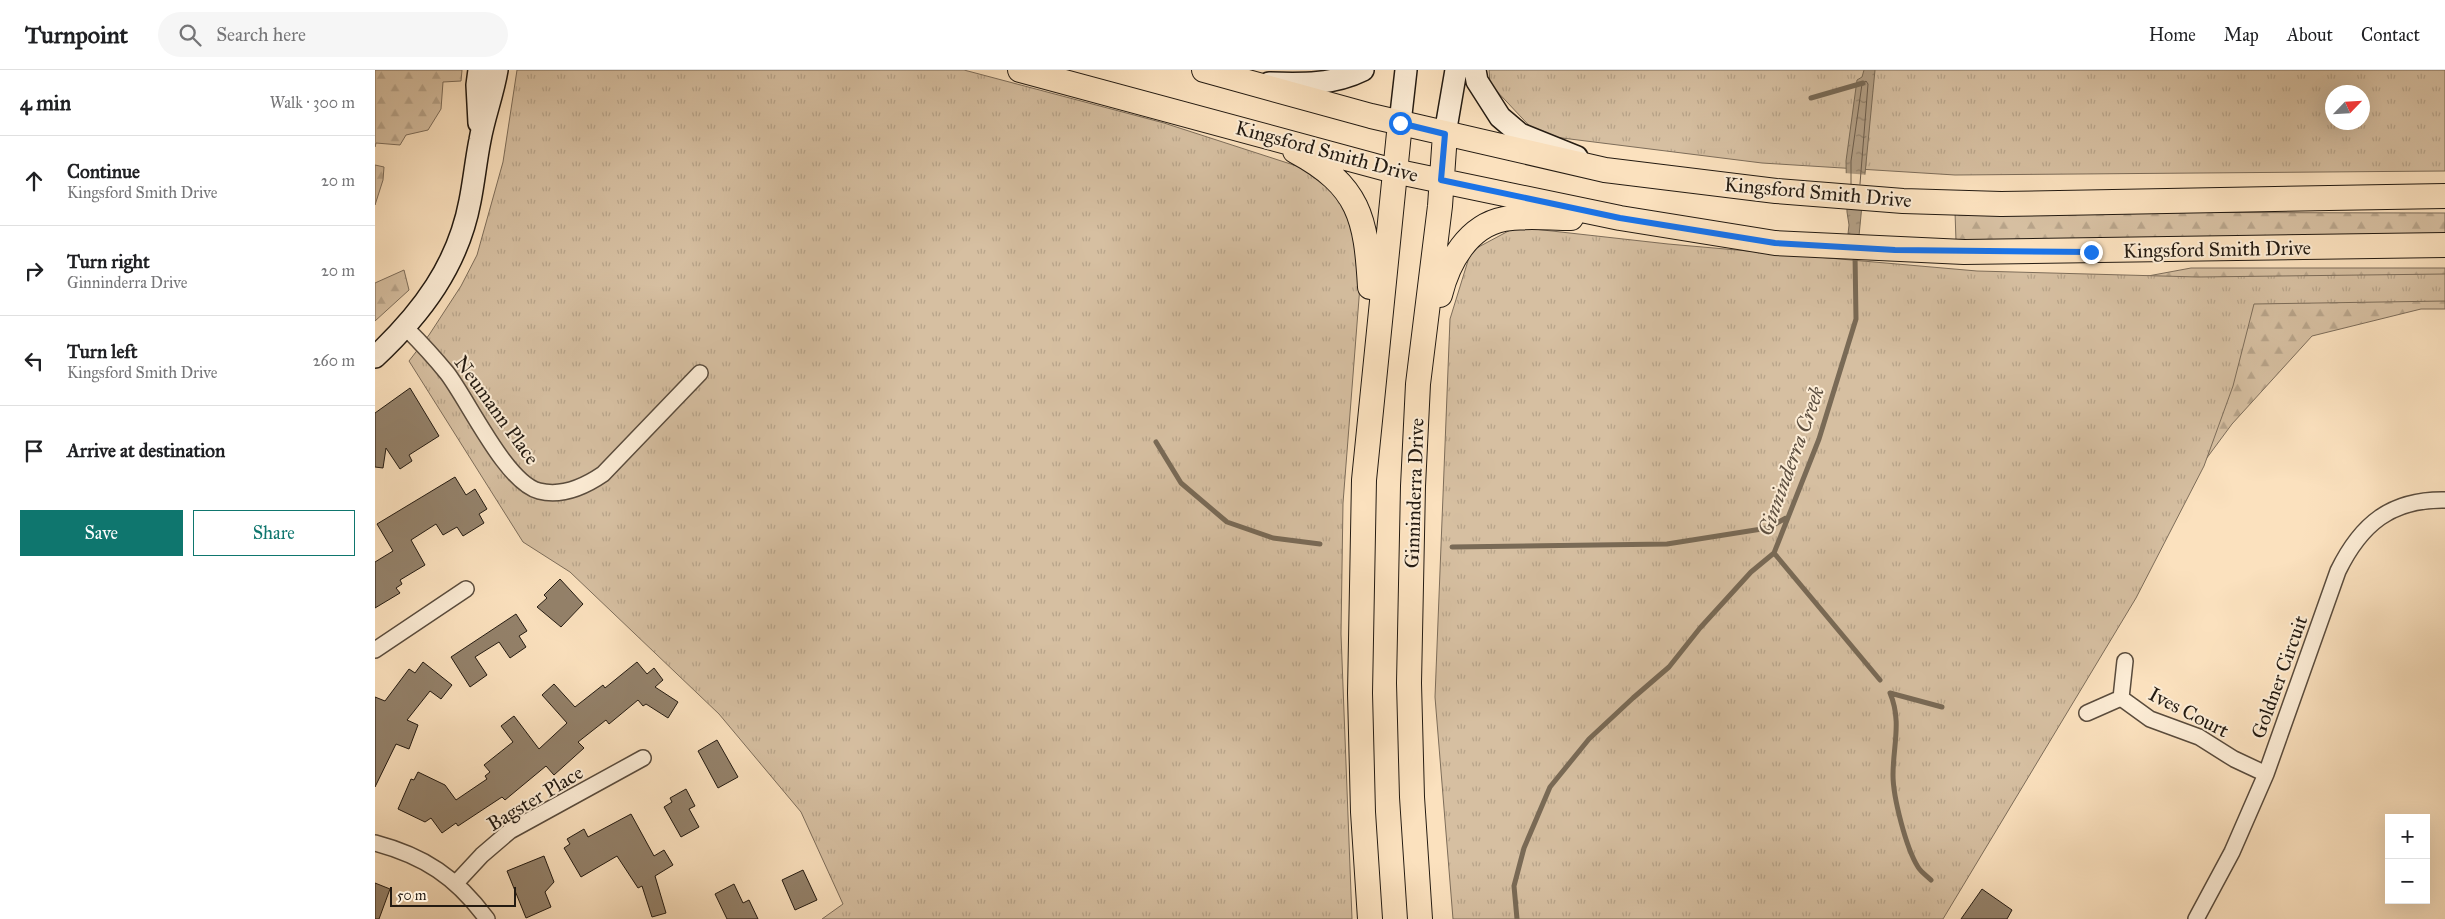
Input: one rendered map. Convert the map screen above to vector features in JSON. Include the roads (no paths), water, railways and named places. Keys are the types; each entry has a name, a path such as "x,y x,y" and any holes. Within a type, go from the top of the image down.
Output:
{"main road":[{"path":"479,70 477,85 480,138"},
{"path":"375,357 406,328 424,305 440,280 458,242 470,202 480,138 493,96 497,70"},
{"name":"Kingsford Smith Drive","path":"1020,70 1262,133 1394,171 1620,218 1775,243 1895,250 2091,252 2445,245"},
{"name":"Kingsford Smith Drive","path":"1204,70 1400,123 1605,170 1776,191 1903,201 2001,204 2445,196"},
{"path":"1249,82 1318,84 1348,77 1363,70"},
{"path":"1369,919 1363,812 1360,693 1364,480 1394,171 1406,70"},
{"name":"Ginninderra Drive","path":"1420,919 1412,797 1409,683 1413,486 1418,384 1445,134 1455,70"},
{"path":"1475,70 1477,82 1500,117 1520,134 1549,144 1605,170"},
{"path":"1262,133 1329,172 1356,207 1368,248 1375,359"},
{"path":"1418,384 1444,278 1451,262 1470,238 1494,222 1511,218 1620,218"}],"street":[{"name":"Neumann Place","path":"406,328 448,374 505,463 525,483 538,491 567,492 586,485 603,474 700,373"},
{"name":"Goldner Circuit","path":"2196,919 2232,852 2265,774 2338,571 2349,547 2366,528 2394,510 2422,500 2445,500"},
{"path":"375,650 466,589"},
{"name":"Ives Court","path":"2121,698 2125,661"},
{"name":"Ives Court","path":"2121,698 2150,719 2199,737 2234,759 2265,774"},
{"name":"Ives Court","path":"2087,713 2121,698"},
{"name":"Bagster Place","path":"456,883 482,855 510,831 643,758"},
{"path":"375,843 401,850 431,864 456,883 487,919"}],"water":[{"path":"1864,70 1875,70 1859,236 1848,234 1846,161 1857,80 1862,77"}],"waterway":[{"path":"1811,98 1863,83"},
{"name":"Ginninderra Creek","path":"1517,919 1514,886 1524,848 1550,787 1589,739 1669,667 1700,628 1751,572 1774,553 1819,439 1856,319 1855,254"},
{"path":"1156,442 1181,483 1227,522 1273,538 1320,544"},
{"path":"1452,547 1667,544 1768,528 1786,518"},
{"path":"1774,553 1880,680"},
{"path":"1890,693 1896,714 1893,775 1898,809 1913,858 1919,869 1931,880"},
{"path":"1890,693 1942,707"}]}
